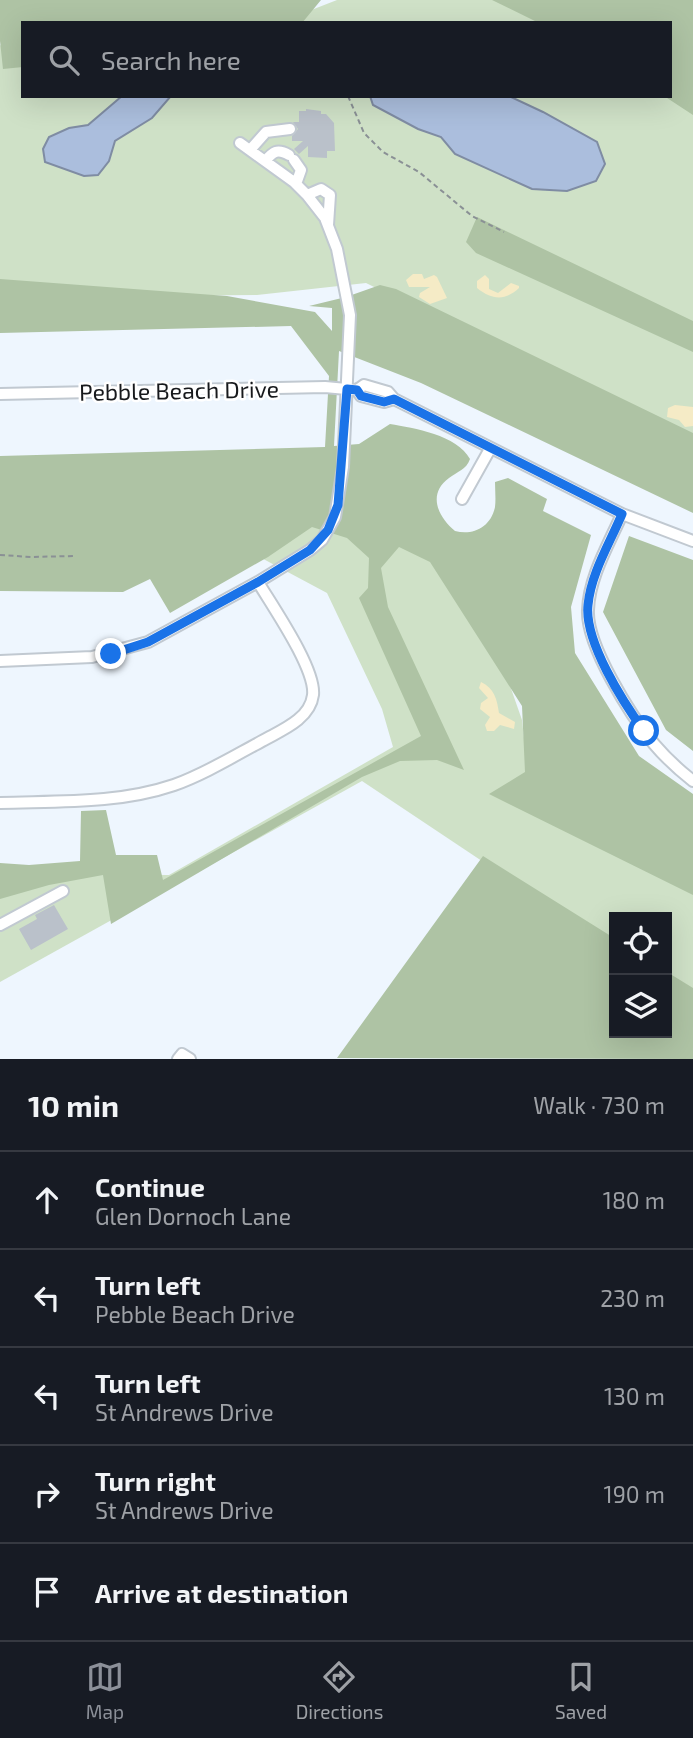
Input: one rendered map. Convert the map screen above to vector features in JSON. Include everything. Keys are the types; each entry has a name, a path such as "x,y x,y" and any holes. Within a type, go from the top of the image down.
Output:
{"street":[{"path":"250,150 266,132 290,129"},
{"path":"0,661 92,657 148,642 258,582 310,550 322,540 335,517 341,488 352,389 350,315 337,249 328,225 307,195 240,143"},
{"path":"265,161 280,150 291,157 301,170 296,184"},
{"path":"307,195 318,190 329,193 331,201 328,225"},
{"name":"Pebble Beach Drive","path":"0,394 325,387 352,389 361,396 384,402 394,399 622,514 693,541"},
{"path":"462,499 490,449"},
{"path":"622,514 590,594 587,614 590,633 597,651 639,724 661,752 693,780"},
{"path":"0,803 116,798 171,786 200,775 297,720 310,706 313,696 311,676 258,582"},
{"path":"0,925 63,891"},
{"path":"178,1059 182,1054 190,1059"}],"path":[{"path":"349,98 364,133 383,152 419,172 472,216 504,232"},
{"path":"0,555 74,556"}],"green space":[{"path":"0,0 321,0 304,21 21,21 21,67 3,69"},
{"path":"337,0 512,0 545,21 283,21"},
{"path":"492,0 693,0 693,115 667,98 672,98 672,21 535,21"},
{"path":"0,45 21,55 21,98 672,98 672,95 693,95 693,444 366,283 257,295 0,295"},
{"path":"477,217 693,321 693,352 476,253 466,242"},
{"path":"0,279 227,296 315,312 332,331 332,308 309,306 380,285 396,289 693,433 693,513 421,383 339,351 334,446 359,444 390,424 434,434 455,444 470,459 464,468 442,484 438,491 437,505 444,519 455,531 475,531 490,520 495,507 495,482 508,478 547,499 543,511 591,535 571,607 575,653 639,756 693,794 693,895 489,794 525,772 522,706 430,562 399,547 381,568 388,607 464,770 437,760 400,761 362,777 111,924 103,875 49,885 0,899 0,863 29,865 80,861 81,811 106,810 116,855 157,855 163,880 421,736 359,598 368,588 369,558 347,538 312,527 268,557 170,613 150,579 123,592 0,591 0,456 325,447 329,376 291,326 0,333"},
{"path":"0,486 371,494 485,614 522,720 531,802 693,889 693,1002 672,987 672,912 609,912 609,946 362,781 0,982 0,894 42,874 169,875 393,747 382,709 327,593 252,553"},
{"path":"629,536 693,560 693,751 666,730 603,612"},
{"path":"483,856 609,935 609,1038 672,1038 672,975 693,988 693,1059 337,1058"}],"sand":[{"path":"413,274 422,274 424,279 434,275 437,277 447,298 430,304 419,297 420,293 430,287 409,287 406,280"},
{"path":"485,275 489,279 489,289 498,293 511,283 519,288 504,297 493,297 477,288 477,281"},
{"path":"675,405 693,407 693,426 685,427 679,420 667,417 668,408"},
{"path":"481,682 494,694 499,713 515,722 514,729 500,725 494,731 487,731 485,725 490,717 480,709 481,703 488,698 479,688"}],"water":[{"path":"120,98 169,98 152,118 115,141 109,161 98,175 84,176 45,162 43,149 49,137 69,128 88,125"},
{"path":"371,98 513,98 597,142 605,164 596,181 567,191 532,189 455,154 441,137 418,129 373,105"}],"building":[{"path":"299,111 321,111 321,114 326,114 334,123 335,151 327,151 327,158 308,157 308,146 299,154 294,149 303,141 292,141 292,136 298,129 293,122 299,122"},
{"path":"54,905 68,929 31,950 19,929 37,919 35,915"}],"route":[{"path":"111,654 148,642 258,582 322,540 335,517 341,488 347,389 357,390 361,396 384,402 394,399 622,514 593,583 587,614 597,651 644,731"}]}
